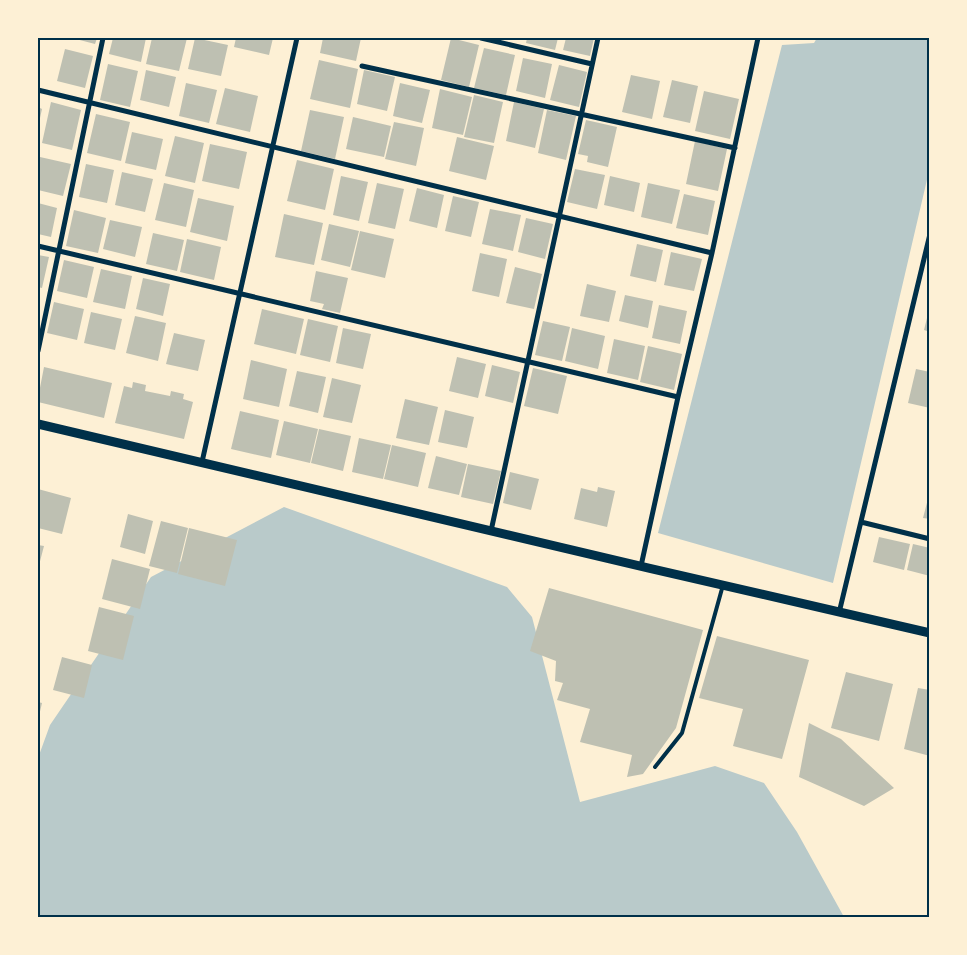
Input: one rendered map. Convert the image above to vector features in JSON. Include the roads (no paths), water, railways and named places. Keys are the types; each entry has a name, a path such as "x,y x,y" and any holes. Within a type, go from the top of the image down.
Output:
{"street":[{"path":"38,351 103,38"},
{"path":"202,462 297,38"},
{"path":"481,38 592,64"},
{"path":"491,530 598,38"},
{"path":"641,566 712,253 758,38"},
{"path":"362,66 734,148"},
{"path":"38,90 712,253"},
{"path":"839,612 930,234"},
{"path":"38,246 678,397"},
{"path":"38,424 930,633"},
{"path":"861,522 930,539"}],"lane":[{"path":"656,767 682,733 723,585"}]}
